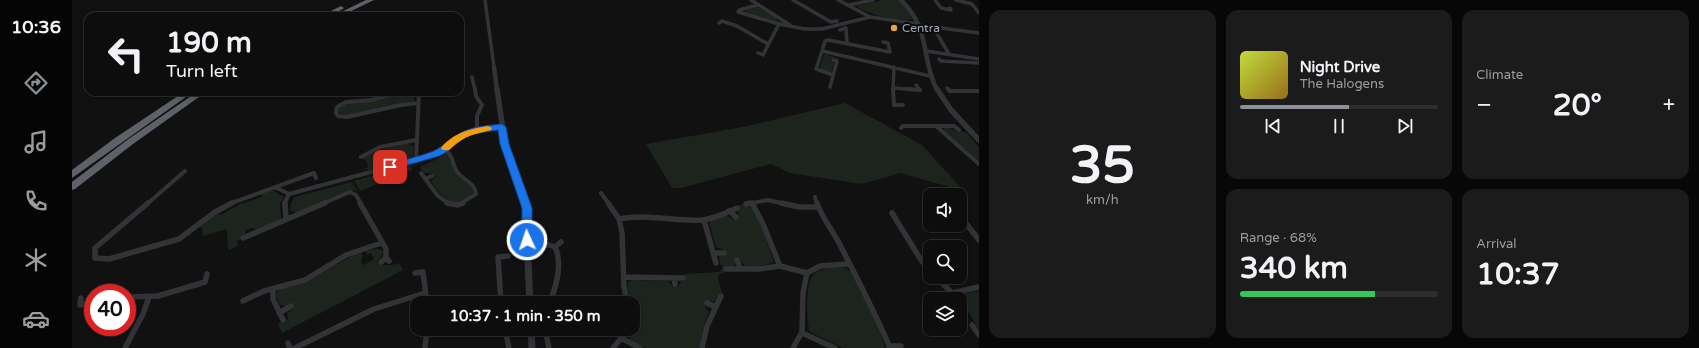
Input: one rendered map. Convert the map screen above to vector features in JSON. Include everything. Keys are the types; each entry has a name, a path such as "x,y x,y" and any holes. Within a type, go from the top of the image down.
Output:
{"highway":[{"path":"333,12 359,0"},
{"path":"345,12 371,0"},
{"path":"72,175 118,140 184,96"},
{"path":"72,187 130,142 196,96"}],"street":[{"path":"485,0 504,144 527,208 526,220 530,296"},
{"path":"751,0 780,21 795,28 822,29 870,17"},
{"path":"794,0 831,22 837,21"},
{"path":"838,0 870,17 919,24"},
{"path":"849,6 873,0"},
{"path":"902,0 912,10 919,24 926,51 930,76 945,102 979,140"},
{"path":"936,0 941,8 951,10 950,8"},
{"path":"956,0 972,4 979,13"},
{"path":"758,5 739,10 738,12 780,21 790,25"},
{"path":"719,23 722,21 733,24 768,44"},
{"path":"758,53 763,55 780,21"},
{"path":"949,54 932,27 979,32"},
{"path":"840,30 846,28 847,44"},
{"path":"833,75 816,69 826,41 890,52 888,43 883,42"},
{"path":"822,51 930,76"},
{"path":"926,51 979,59"},
{"path":"959,56 963,62"},
{"path":"939,59 941,61 979,63"},
{"path":"830,87 837,61 833,60"},
{"path":"894,67 894,105 903,105"},
{"path":"472,76 476,96 482,105 477,116 477,130"},
{"path":"893,88 920,90 916,85"},
{"path":"947,88 950,91 979,91"},
{"path":"386,96 372,100 346,102 337,107 336,114 338,116 347,117 401,105 418,103"},
{"path":"416,160 418,96"},
{"path":"901,128 903,126 954,126 959,130"},
{"path":"936,126 979,164"},
{"path":"286,219 283,212 285,200 289,194 416,160 445,149 459,137 477,130 502,127"},
{"path":"361,157 369,151 377,151 416,140"},
{"path":"421,173 443,202 449,205 464,203 476,194 473,185 458,174 453,157 445,149"},
{"path":"185,171 100,243 94,252 95,258 101,260 109,259 179,239 215,212 246,197 314,173 316,178"},
{"path":"425,179 432,176"},
{"path":"275,187 289,194"},
{"path":"243,238 250,232 346,194 354,193 381,243 386,249 388,260 381,262"},
{"path":"601,193 618,219 624,244 624,277 626,296"},
{"path":"815,197 818,207 839,242 849,264 871,304 890,347 901,346"},
{"path":"780,266 763,224 749,204 768,200 799,207 818,207"},
{"path":"618,219 624,217 647,217 704,220 737,208"},
{"path":"730,211 736,218"},
{"path":"892,213 923,262"},
{"path":"704,220 716,262"},
{"path":"967,225 979,240"},
{"path":"555,247 561,242"},
{"path":"243,300 273,289 305,280 346,255 381,243"},
{"path":"546,244 555,247 558,253 558,270 553,296"},
{"path":"714,253 724,253"},
{"path":"501,296 498,257 508,256"},
{"path":"737,260 740,268"},
{"path":"793,348 802,333 803,290 807,274 812,270 823,266 837,263 849,264"},
{"path":"726,269 759,269 780,266 807,274"},
{"path":"415,273 424,272 425,296"},
{"path":"136,295 148,297 178,291 205,282 207,274"},
{"path":"624,277 684,278"},
{"path":"674,278 676,284"},
{"path":"943,284 951,292"},
{"path":"955,292 979,287"},
{"path":"273,289 273,299 283,320"},
{"path":"295,348 363,314 406,297 424,293"},
{"path":"702,348 707,326 714,307 721,296"},
{"path":"125,348 143,314 148,297"},
{"path":"81,298 80,305 84,304"},
{"path":"707,302 714,307"},
{"path":"279,313 291,306"},
{"path":"972,325 979,334"},
{"path":"802,333 835,348"},
{"path":"425,348 426,336"},
{"path":"506,336 509,348"},
{"path":"531,336 532,348"},
{"path":"546,336 549,348"},
{"path":"614,348 621,338 640,348"}],"shaded area":[{"path":"883,0 899,0 912,19 906,20 883,17 856,6"},
{"path":"757,7 777,18 776,20 789,25 742,12"},
{"path":"825,54 841,59 830,58 830,60 834,63 831,73 819,69"},
{"path":"384,96 415,96 414,101 347,116 338,112 339,108 345,103"},
{"path":"845,103 922,145 961,188 953,188 900,173 862,184 790,173 771,164 681,188 672,188 646,144 743,127"},
{"path":"944,128 966,132 979,147 979,161 944,131"},
{"path":"407,144 414,146 413,156 410,159 370,170 364,168 368,167 366,160 362,159 372,152 377,154 381,153 386,148"},
{"path":"445,153 452,159 452,165 456,174 474,190 473,193 465,199 458,202 453,203 445,199 431,181 435,177 431,173 424,173 420,167 437,159"},
{"path":"409,165 413,170 360,191 354,181"},
{"path":"352,182 358,192 353,190 349,191 297,213 290,210 291,203 295,197"},
{"path":"274,191 284,197 280,203 281,218 279,221 259,230 252,228 246,230 246,233 237,242 238,246 228,250 227,229 203,236 203,230 200,227 217,213 221,215 240,204 262,197 262,194"},
{"path":"743,204 751,208 760,222 774,262 759,267 746,267 740,260 735,260 735,265 719,274 718,279 724,299 718,296 714,302 707,301 705,306 709,312 704,324 700,348 646,348 631,340 628,336 640,336 640,296 630,296 628,282 632,280 668,281 673,286 679,286 681,281 686,280 684,274 720,272 723,266 720,264 719,256 724,250 716,247 709,222 726,215 733,219 739,217 737,206"},
{"path":"380,249 383,251 381,257 377,261 380,265 392,265 399,263 403,270 282,333 278,324 288,319 287,314 294,308 291,303 286,306 280,305 276,296 280,289 306,282 353,255 362,253 363,256 361,263 364,265 374,259 371,253 367,255 365,251"},
{"path":"828,268 845,268 851,272 875,317 885,348 843,348 812,333 809,330 807,300 812,276 820,270"},
{"path":"979,291 979,329 967,310 967,293"}],"slow traffic":[{"path":"446,148 459,137 468,132 488,128"}],"place":[{"name":"Centra","path":"894,28"}],"route":[{"path":"390,167 436,154 468,132 502,127 504,144 527,208 527,240"}]}
